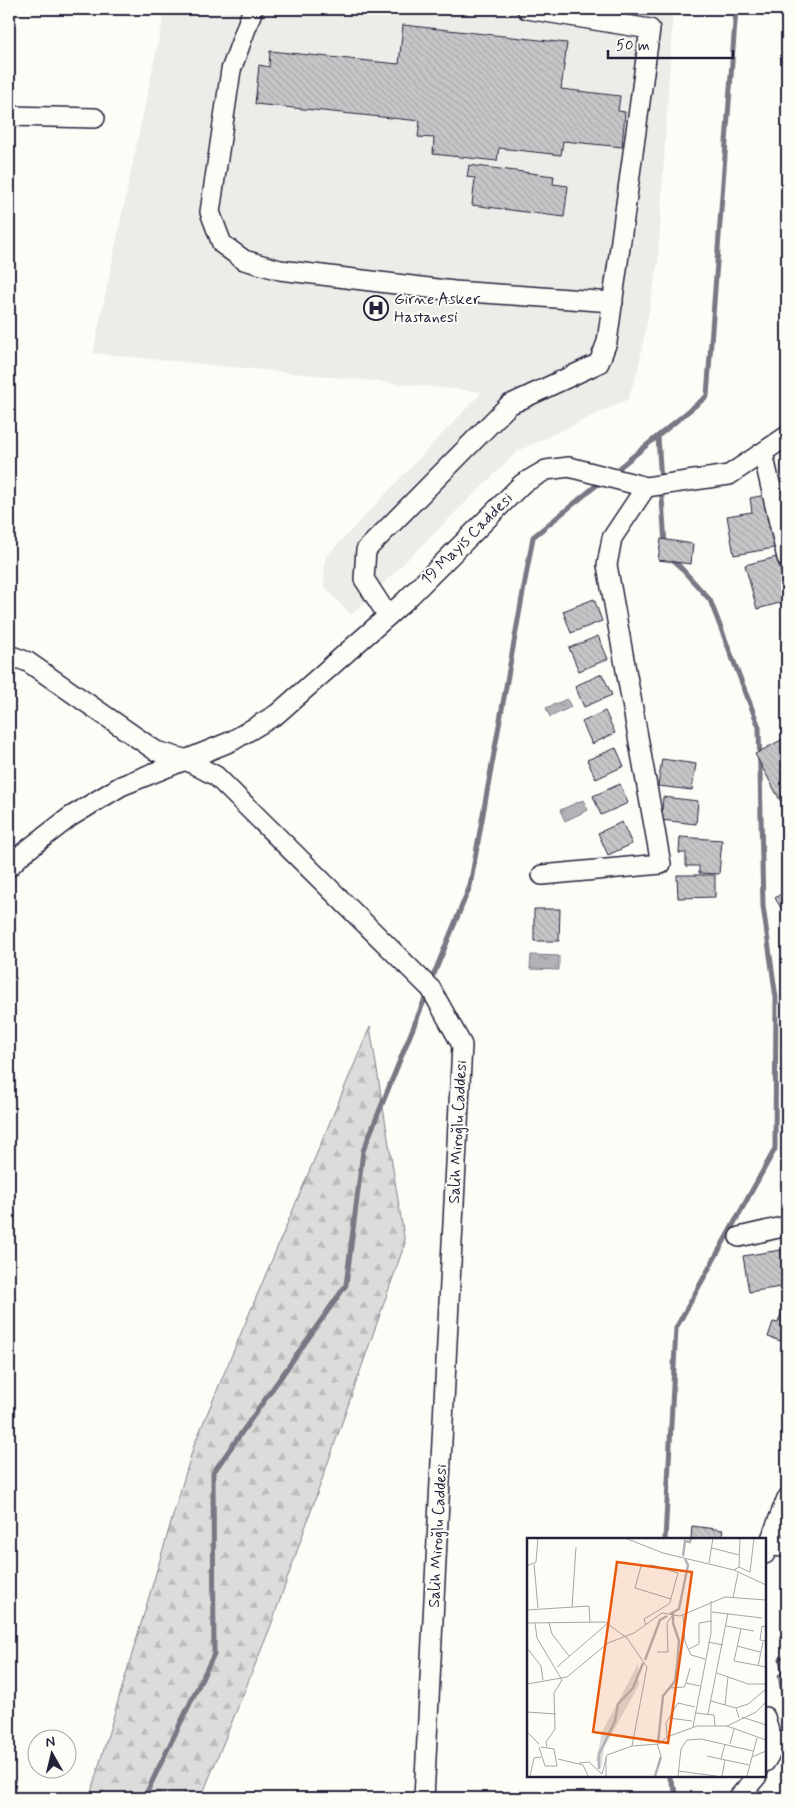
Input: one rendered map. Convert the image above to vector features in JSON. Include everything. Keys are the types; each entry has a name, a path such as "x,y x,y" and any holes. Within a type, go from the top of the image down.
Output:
{"street":[{"path":"253,9 232,70 210,212 222,244 244,260 280,270 454,291 613,302"},
{"path":"388,616 364,579 366,550 509,405 599,364 607,342 650,29 527,9"},
{"path":"9,116 96,118"},
{"name":"19 Mayis Caddesi","path":"184,759 232,741 277,714 388,616 522,484 546,470 569,467 646,487 729,475 787,436"},
{"path":"763,453 787,558"},
{"path":"542,876 661,864 607,565 612,538 646,487"},
{"name":"Salih Miroğlu Caddesi","path":"9,655 28,662 156,751 184,759 216,776 431,989 462,1045 424,1798"},
{"path":"9,867 22,854 70,817 121,786 184,759"},
{"path":"739,1237 787,1226"},
{"path":"766,1550 787,1498"},
{"path":"766,1550 787,1547"},
{"path":"766,1720 775,1750"},
{"path":"738,1798 756,1777"}],"shaded area":[{"name":"Girne Asker Hastanesi","path":"165,9 673,9 658,262 638,370 628,399 518,451 351,615 324,586 325,558 482,392 93,353"}],"green space":[{"path":"370,1027 405,1243 270,1628 201,1798 91,1798 92,1789 194,1445"}],"water":[{"path":"567,699 571,707 550,717 546,708"},
{"path":"583,800 588,810 565,821 560,810"},
{"path":"531,955 559,956 559,970 530,969"}],"building":[{"path":"403,25 567,43 561,89 620,96 618,111 625,112 622,147 563,141 561,155 499,148 497,161 433,154 434,138 418,137 420,121 255,104 259,65 269,67 270,51 399,64"},
{"path":"469,165 554,176 553,184 568,186 564,217 472,205 475,178 467,177"},
{"path":"771,494 780,547 734,555 727,516 752,512 750,498"},
{"path":"661,539 693,544 691,564 658,560"},
{"path":"777,557 787,601 757,609 745,565"},
{"path":"594,599 602,621 571,633 563,611"},
{"path":"598,636 608,659 579,671 569,648"},
{"path":"602,674 612,695 584,707 575,686"},
{"path":"605,711 615,733 592,744 582,722"},
{"path":"787,737 787,813 755,754"},
{"path":"616,748 624,766 596,779 587,760"},
{"path":"662,759 696,764 692,790 658,786"},
{"path":"620,784 628,803 601,815 593,796"},
{"path":"663,797 698,801 696,824 661,820"},
{"path":"622,822 632,844 608,855 598,833"},
{"path":"680,837 722,840 719,874 699,873 699,866 686,866 686,853 679,853"},
{"path":"677,875 715,875 715,897 678,898"},
{"path":"787,890 787,918 775,898"},
{"path":"534,909 560,909 559,941 534,941"},
{"path":"787,1249 787,1286 749,1292 743,1256"},
{"path":"787,1297 787,1343 768,1337 773,1322 778,1323"},
{"path":"692,1526 723,1530 722,1535 737,1537 737,1538 691,1538"},
{"path":"787,1656 787,1701 783,1702 778,1675 782,1674 779,1658"},
{"path":"780,1792 787,1798 774,1798"}],"waterway":[{"path":"620,467 707,396 736,9"},
{"path":"658,436 665,545"},
{"path":"434,974 470,886 533,537 598,484"},
{"path":"665,1538 676,1328 775,1149 776,998 763,906 759,727 710,600 672,558"},
{"path":"144,1798 214,1654 213,1473 346,1285 363,1151 424,1001"},
{"path":"669,1777 678,1798"}],"place":[{"name":"Girne Asker Hastanesi","path":"376,308"}]}
